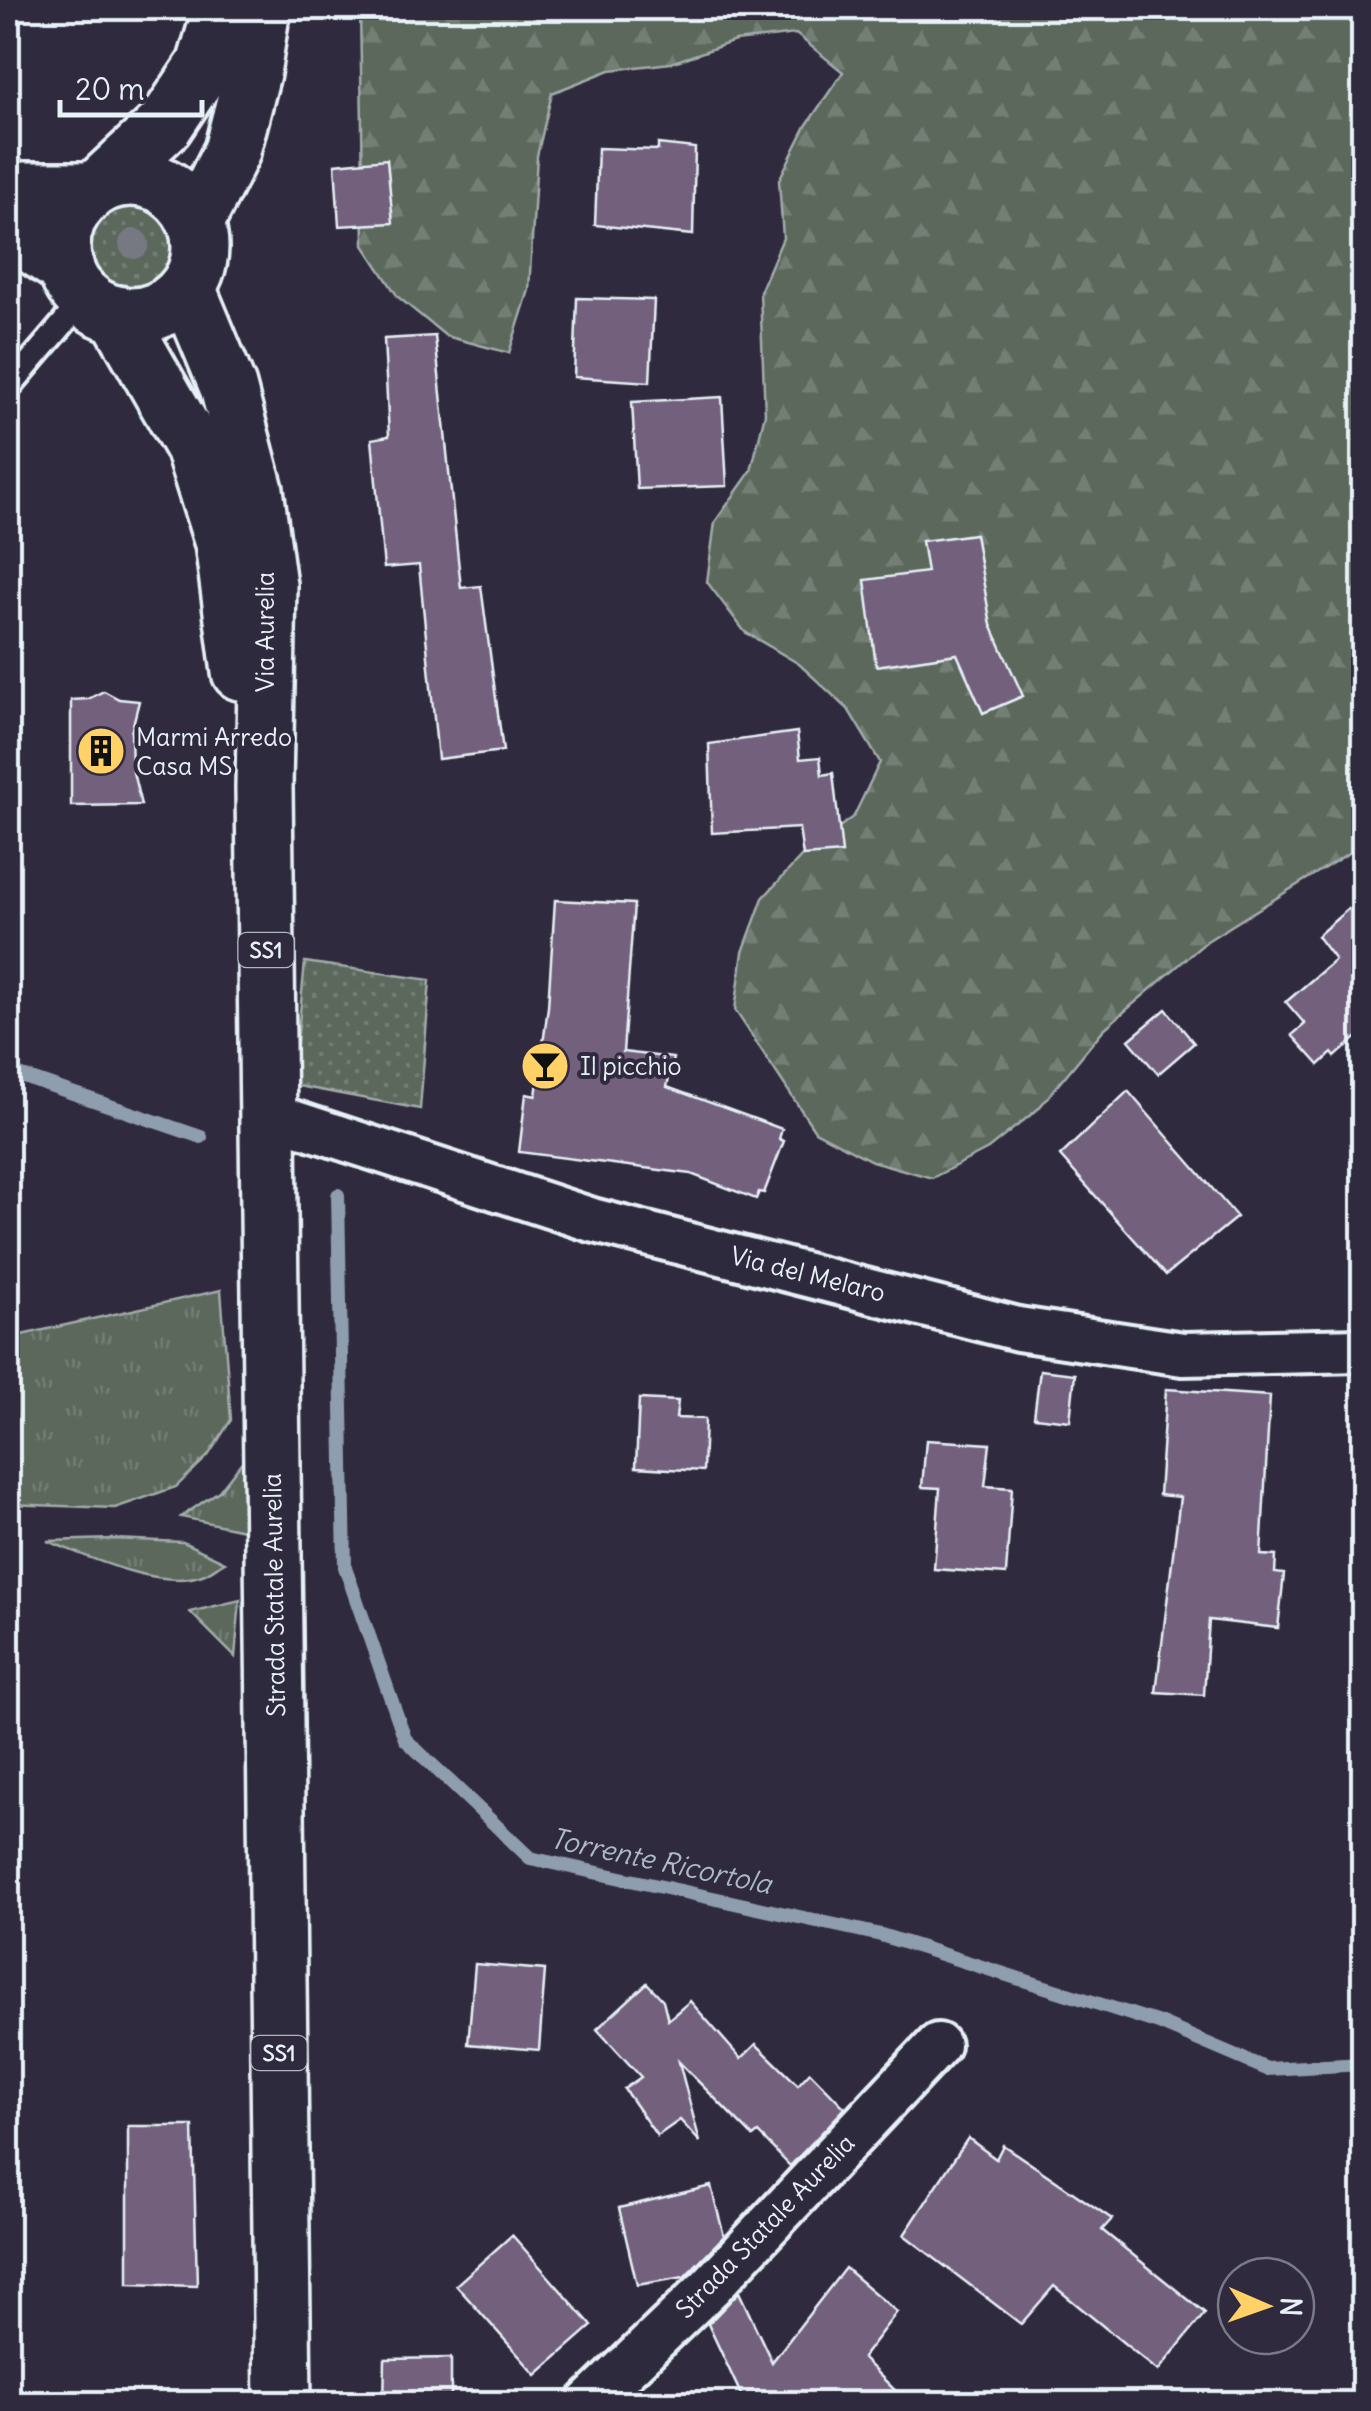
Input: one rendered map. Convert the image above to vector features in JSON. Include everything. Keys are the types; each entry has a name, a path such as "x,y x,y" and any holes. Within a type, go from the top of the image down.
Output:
{"main road":[{"path":"89,293 62,250 69,217 165,125 205,66 222,8"},
{"path":"196,222 232,151 252,73 262,8"},
{"path":"8,194 96,187 123,178 146,179 167,187 184,202 196,222 200,245 197,268 187,288 173,302 156,312 136,316 89,293 8,229"},
{"name":"Via Aurelia","path":"187,288 228,388 255,490 268,585 264,787"},
{"name":"Via Aurelia","path":"89,293 193,447 223,543 235,649 264,787"},
{"name":"Strada Statale Aurelia","path":"264,787 283,2404"}],"street":[{"name":"Via del Melaro","path":"268,1114 592,1220 1018,1329 1183,1354 1364,1350"},
{"name":"Strada Statale Aurelia","path":"588,2404 711,2286 938,2045"}],"lane":[{"path":"8,388 89,293"}],"green space":[{"path":"360,8 1363,8 1363,844 1207,941 1104,1029 1038,1109 988,1149 932,1178 872,1161 815,1131 735,1010 743,952 763,898 804,854 854,816 880,762 848,709 799,664 745,632 707,582 715,522 751,471 765,414 760,292 783,238 779,180 806,126 843,72 796,34 735,41 671,63 610,70 552,93 537,156 529,290 509,353 446,336 398,297 364,245"},
{"path":"134,191 155,195 174,207 186,226 190,247 186,268 174,287 155,299 134,303 113,299 94,287 82,268 78,247 82,226 94,207 113,195"},
{"path":"305,962 430,980 420,1109 293,1085"},
{"path":"221,1290 231,1420 208,1456 176,1487 115,1508 8,1504 8,1338"},
{"path":"251,1450 248,1531 181,1517 219,1491"},
{"path":"47,1541 183,1542 225,1562 205,1574 168,1579 125,1570"},
{"path":"240,1600 235,1657 190,1612"}],"building":[{"path":"658,144 695,148 693,235 595,225 598,148 658,150"},
{"path":"387,159 393,223 339,226 335,164"},
{"path":"577,298 654,300 650,382 574,377"},
{"path":"435,336 461,588 481,586 503,751 438,759 419,565 384,568 372,439 389,436 384,339"},
{"path":"722,397 727,486 637,489 632,402"},
{"path":"975,534 991,625 1023,696 983,713 957,654 876,666 865,580 927,572 922,541"},
{"name":"Marmi Arredo Casa MS","path":"104,691 119,699 139,701 131,733 132,768 141,805 71,806 71,700 88,699"},
{"path":"797,732 800,759 820,757 822,775 833,773 842,853 803,856 799,828 712,833 709,744"},
{"path":"1364,895 1364,1031 1335,1057 1332,1053 1319,1065 1292,1035 1305,1024 1286,1002 1335,960 1317,936"},
{"path":"555,900 634,904 623,1052 673,1058 667,1087 782,1129 779,1139 784,1141 764,1193 759,1192 756,1199 691,1174 519,1152 526,1094 536,1096 548,1007"},
{"path":"1166,1009 1194,1043 1158,1074 1129,1040"},
{"path":"1128,1091 1237,1217 1166,1275 1060,1156"},
{"path":"1040,1370 1075,1374 1070,1421 1034,1417"},
{"path":"1166,1389 1270,1396 1261,1555 1276,1556 1275,1573 1284,1574 1278,1628 1209,1620 1204,1695 1156,1692 1180,1497 1159,1495"},
{"path":"639,1399 678,1401 676,1418 705,1419 703,1471 636,1467"},
{"path":"926,1440 990,1444 985,1486 1012,1488 1006,1574 934,1569 940,1488 922,1487"},
{"path":"475,1964 545,1970 539,2050 468,2044"},
{"path":"647,1983 663,2000 668,2020 690,2001 741,2059 756,2044 798,2085 810,2072 845,2108 790,2166 758,2133 753,2137 679,2062 700,2142 680,2120 657,2136 624,2089 641,2077 597,2029"},
{"path":"128,2126 193,2126 197,2286 128,2284"},
{"path":"968,2138 996,2159 1003,2145 1112,2219 1102,2230 1205,2313 1158,2371 1054,2286 1021,2324 904,2235"},
{"path":"711,2186 724,2236 684,2277 637,2285 619,2208"},
{"path":"512,2235 592,2326 536,2375 456,2285"},
{"path":"845,2268 897,2312 862,2358 909,2404 740,2404 743,2399 708,2324 739,2292 772,2362"},
{"path":"451,2358 451,2404 384,2404 385,2359"}],"waterway":[{"name":"Torrente Ricortola","path":"8,1071 201,1137"},
{"name":"Torrente Ricortola","path":"338,1195 345,1567 405,1739 530,1858 881,1935 1159,2023 1267,2069 1364,2064"}],"place":[{"name":"Marmi Arredo Casa MS","path":"101,751"},
{"name":"Il picchio","path":"545,1066"}]}
